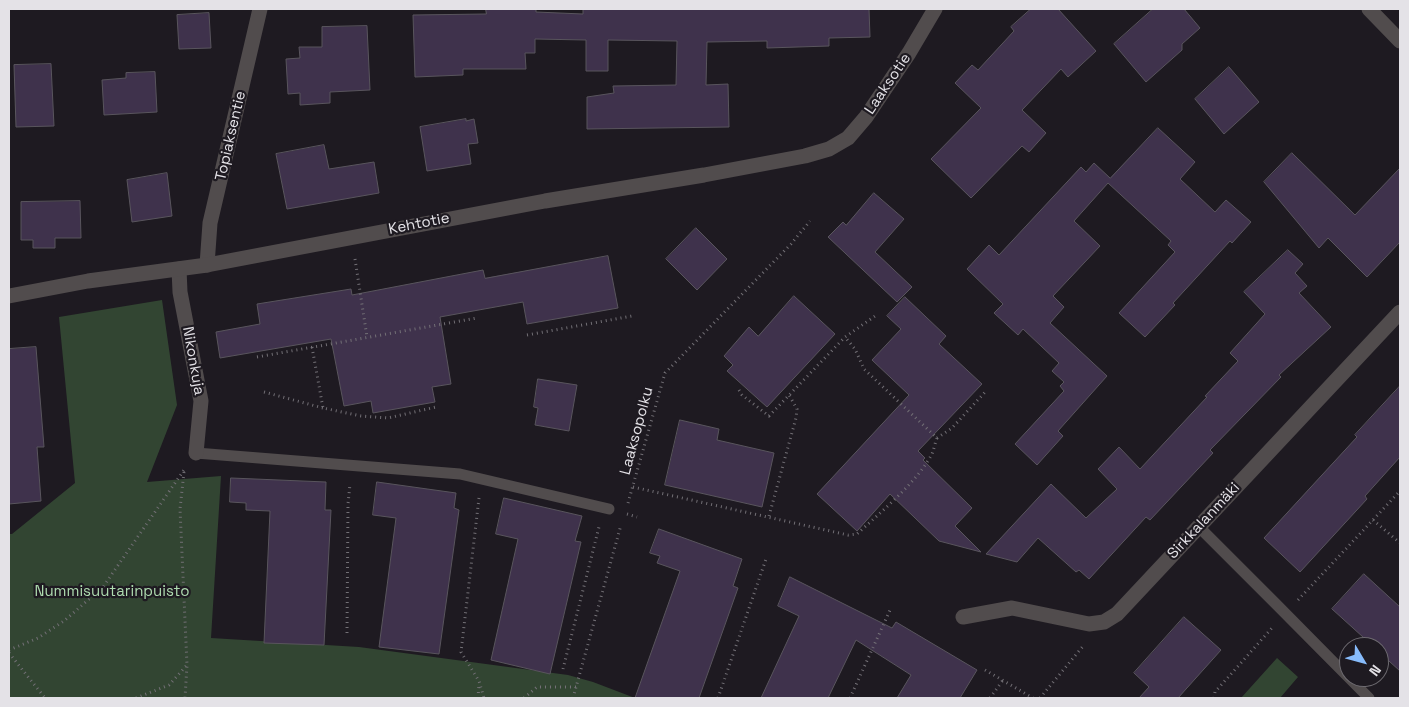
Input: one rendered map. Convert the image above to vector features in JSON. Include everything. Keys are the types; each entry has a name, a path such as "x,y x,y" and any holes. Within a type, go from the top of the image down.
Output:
{"street":[{"name":"Topiaksentie","path":"207,264 210,223 260,9"},
{"name":"Laaksotie","path":"829,149 848,138 866,117 909,53 935,9"},
{"path":"1369,9 1400,40"},
{"name":"Kehtotie","path":"9,296 179,269 536,202 704,175 805,156 829,149"},
{"name":"Nikonkuja","path":"179,269 180,292 201,401 196,453"},
{"name":"Sirkkalanmäki","path":"963,617 1012,608 1089,624 1104,622 1117,614 1400,312"}],"lane":[{"path":"196,453 460,474 607,508"},
{"path":"1199,527 1369,698"}],"path":[{"name":"Laaksopolku","path":"628,504 665,373 792,244 810,221"},
{"path":"354,254 368,338"},
{"path":"739,390 742,395 769,416 844,337 878,314"},
{"path":"527,335 632,316"},
{"path":"257,357 478,318"},
{"path":"844,337 855,349 864,369 936,438"},
{"path":"312,347 323,408"},
{"path":"633,487 848,535 857,534 891,503 920,472 933,452 936,438 952,428 987,390"},
{"path":"264,392 361,416 388,418 436,407"},
{"path":"769,516 796,418 797,409 789,395"},
{"path":"45,698 9,651 38,638 64,621 102,586 196,453"},
{"path":"347,633 348,504 352,465"},
{"path":"185,470 180,509 187,665 185,698"},
{"path":"482,479 461,652 479,681 484,698"},
{"path":"1214,698 1215,692 1285,613 1400,491"},
{"path":"563,669 607,508"},
{"path":"1373,520 1400,543"},
{"path":"573,698 622,522"},
{"path":"718,698 766,559"},
{"path":"850,698 891,608"},
{"path":"1040,698 1089,639"},
{"path":"136,698 169,685 187,665"},
{"path":"985,670 1033,698"},
{"path":"990,698 1003,680"},
{"path":"478,698 479,681"},
{"path":"524,698 537,687 576,687"}],"green space":[{"name":"Nummisuutarinpuisto","path":"162,300 177,405 147,482 221,476 211,638 359,647 568,675 635,698 9,698 9,534 12,534 75,483 59,317"},
{"path":"1277,658 1298,677 1280,698 1241,698"}],"building":[{"path":"486,9 536,9 536,12 583,14 583,9 869,9 870,37 829,38 829,46 767,48 767,41 707,42 706,85 728,84 729,127 587,129 587,97 614,93 613,86 676,85 677,41 608,40 608,71 586,71 586,40 535,39 535,53 525,53 526,69 463,69 463,75 415,77 413,15 486,14"},
{"path":"1031,9 1058,9 1096,51 1068,77 1061,69 1022,110 1046,133 1029,152 1022,146 971,198 931,159 981,108 955,83 972,65 978,70 1014,31 1011,27"},
{"path":"1153,9 1184,9 1200,28 1182,44 1182,50 1146,82 1114,44"},
{"path":"209,13 211,48 179,49 177,15"},
{"path":"367,26 370,90 330,92 330,103 300,105 300,93 288,94 286,59 300,58 299,47 322,47 322,27"},
{"path":"51,64 54,126 16,127 14,65"},
{"path":"1229,67 1259,102 1224,134 1195,99"},
{"path":"155,72 157,112 104,115 102,80 126,78 126,73"},
{"path":"466,119 466,121 474,119 478,143 468,144 471,164 427,171 420,127"},
{"path":"1158,128 1195,162 1180,179 1215,212 1226,200 1251,222 1232,243 1230,241 1173,303 1175,305 1145,337 1119,313 1175,252 1168,245 1171,241 1108,183 1074,221 1100,246 1053,296 1064,307 1050,323 1107,376 1058,431 1063,436 1037,465 1015,444 1064,391 1060,386 1064,382 1052,371 1059,363 1023,329 1018,335 994,313 1003,304 967,269 989,245 999,255 1081,167 1086,172 1094,163 1110,178"},
{"path":"324,145 329,169 374,162 379,193 287,209 276,154"},
{"path":"1292,153 1355,215 1400,168 1400,242 1367,277 1328,238 1319,248 1264,182"},
{"path":"167,173 172,216 132,222 127,180"},
{"path":"874,193 904,219 875,252 912,287 897,302 828,237 843,222 846,225"},
{"path":"80,201 81,238 55,238 55,248 33,248 33,240 21,240 21,202"},
{"path":"696,228 727,259 697,290 666,259"},
{"path":"1288,250 1303,264 1295,273 1307,286 1299,293 1331,327 1279,375 1281,377 1210,450 1213,453 1150,520 1146,517 1089,579 1079,570 1076,572 1038,538 1017,562 986,554 1051,484 1086,518 1117,489 1098,469 1119,447 1140,469 1238,361 1230,353 1265,314 1244,292"},
{"path":"608,256 618,308 527,324 523,302 440,317 451,384 432,387 435,402 373,413 371,401 344,406 331,339 220,358 216,332 260,324 257,304 351,289 352,295 483,270 485,278"},
{"path":"794,296 835,334 767,407 727,371 733,365 724,356 749,327 758,336"},
{"path":"905,297 946,336 939,344 982,384 918,451 925,458 923,460 972,508 955,526 981,552 939,541 890,494 857,531 817,494 909,395 872,360 901,329 887,316"},
{"path":"36,347 44,447 37,447 41,501 9,504 9,349"},
{"path":"538,379 577,385 569,431 535,425 538,408 534,407"},
{"path":"1400,386 1400,457 1365,496 1367,499 1300,572 1264,538 1357,437 1355,435"},
{"path":"680,420 719,429 717,440 774,453 762,507 665,485"},
{"path":"231,478 326,482 325,510 331,510 324,645 264,643 270,511 246,510 246,503 230,502"},
{"path":"377,482 456,493 454,508 459,510 439,654 379,647 396,518 373,515"},
{"path":"504,498 582,516 575,541 581,542 550,674 491,660 518,539 496,534"},
{"path":"659,529 742,559 733,586 738,588 699,698 635,698 680,571 657,563 660,556 650,553"},
{"path":"1364,574 1400,607 1400,671 1389,661 1389,637 1363,637 1332,609"},
{"path":"790,577 892,628 896,622 977,670 960,698 897,698 911,675 856,640 828,698 761,698 799,616 778,606"},
{"path":"1184,617 1221,650 1178,698 1139,698 1149,687 1134,673"}]}
